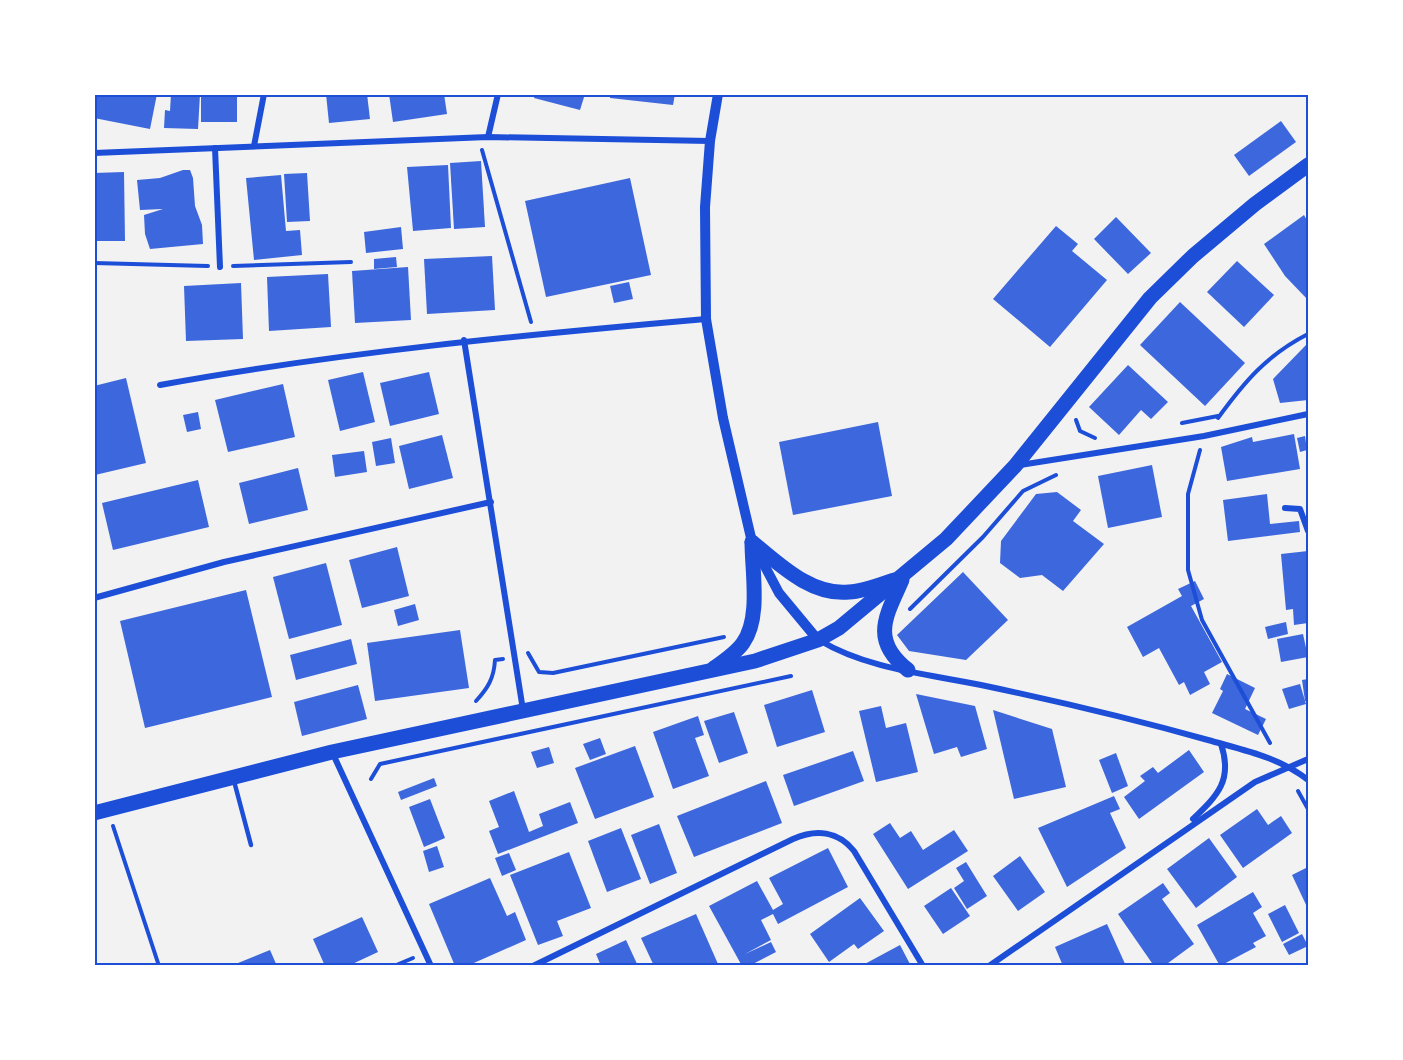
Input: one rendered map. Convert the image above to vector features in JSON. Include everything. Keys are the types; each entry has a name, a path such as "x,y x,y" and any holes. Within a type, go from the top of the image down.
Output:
{"main road":[{"path":"94,813 332,752 755,661 818,640 839,628 946,539 1015,466 1150,298 1192,256 1246,211 1308,165"},
{"path":"752,542 799,578 830,591 847,593 903,577"},
{"path":"709,671 742,645 748,634 752,620 752,542"},
{"path":"903,577 884,631 888,649 908,670"}],"street":[{"path":"254,146 264,94"},
{"path":"488,137 498,94"},
{"path":"718,94 710,141 705,207 706,319 723,418 752,542 779,593 818,640 854,657 1026,695 1221,744 1285,765 1308,780"},
{"path":"94,153 488,137 710,141"},
{"path":"215,148 220,267"},
{"path":"160,385 273,365 464,340 706,319"},
{"path":"464,340 523,710"},
{"path":"1015,466 1204,436 1308,414"},
{"path":"94,598 224,562 491,502"},
{"path":"1285,508 1300,509 1308,531"},
{"path":"1180,831 1212,800 1222,784 1227,769 1221,744"},
{"path":"332,752 431,966"},
{"path":"989,966 1180,831 1255,782 1285,765 1308,759"},
{"path":"532,966 793,839 820,833 839,837 854,851 923,966"}],"lane":[{"path":"233,776 251,845"}],"path":[{"path":"479,138 535,334"},
{"path":"1204,436 1244,383 1281,348 1308,334"},
{"path":"1176,424 1219,416"},
{"path":"1076,418 1080,431 1089,437 1099,438"},
{"path":"1190,450 1201,448 1188,494 1188,570 1202,620 1308,809"},
{"path":"902,617 983,537 1023,491 1046,479 1067,472"},
{"path":"495,660 530,653 538,672 553,673 730,635"},
{"path":"371,779 380,764 791,676"},
{"path":"112,822 159,966"},
{"path":"394,966 424,953"}],"building":[{"path":"94,94 157,94 150,129 94,118"},
{"path":"171,94 200,94 198,129 164,128 165,110 170,111"},
{"path":"201,94 237,94 237,122 201,122"},
{"path":"326,94 367,94 370,119 329,123"},
{"path":"389,94 444,94 447,114 393,122"},
{"path":"535,94 585,94 580,110 534,98"},
{"path":"610,94 675,94 673,105 610,98"},
{"path":"1281,121 1296,142 1249,176 1234,155"},
{"path":"481,161 485,227 454,229 450,163"},
{"path":"448,165 451,228 413,231 407,167"},
{"path":"183,170 190,170 193,178 195,206 202,225 203,244 150,249 145,234 144,215 163,209 140,210 137,180 160,178"},
{"path":"124,172 125,241 94,241 94,173"},
{"path":"307,173 310,221 287,222 284,174"},
{"path":"281,175 286,231 300,230 302,255 254,260 246,178"},
{"path":"630,178 651,275 546,297 525,201"},
{"path":"1304,215 1308,222 1308,300 1285,276 1264,244"},
{"path":"1116,217 1151,253 1128,274 1094,239"},
{"path":"1056,226 1078,244 1072,251 1107,280 1050,347 993,299"},
{"path":"401,227 403,249 366,253 364,232"},
{"path":"492,256 495,310 427,314 424,259"},
{"path":"396,257 397,267 374,269 374,259"},
{"path":"1237,261 1274,295 1244,327 1207,292"},
{"path":"408,267 411,320 355,323 352,271"},
{"path":"328,274 331,327 269,331 267,277"},
{"path":"629,282 633,299 614,303 610,286"},
{"path":"241,283 243,339 186,341 184,286"},
{"path":"1180,302 1245,363 1205,406 1140,345"},
{"path":"1308,345 1308,400 1280,403 1273,379"},
{"path":"1128,365 1168,402 1151,419 1141,410 1119,435 1089,407"},
{"path":"363,372 375,422 340,431 328,380"},
{"path":"429,372 439,414 390,426 380,383"},
{"path":"126,378 146,463 95,475 94,386"},
{"path":"283,384 295,437 228,452 215,400"},
{"path":"198,412 201,429 187,432 183,415"},
{"path":"878,422 892,496 793,515 779,442"},
{"path":"1294,434 1300,469 1227,481 1221,447 1252,437 1253,442"},
{"path":"442,435 453,478 409,489 399,446"},
{"path":"1305,436 1307,450 1300,452 1297,438"},
{"path":"391,438 395,463 376,466 372,442"},
{"path":"364,451 367,472 335,477 332,455"},
{"path":"1152,465 1162,517 1108,528 1098,476"},
{"path":"298,468 308,510 249,524 239,483"},
{"path":"198,480 209,527 113,550 102,503"},
{"path":"1057,492 1081,510 1073,521 1104,544 1063,591 1042,575 1020,578 1000,563 1001,541 1036,494"},
{"path":"1267,494 1270,524 1299,521 1300,532 1228,541 1223,500"},
{"path":"397,547 409,596 362,608 349,560"},
{"path":"1308,551 1308,623 1294,625 1293,609 1286,610 1281,554"},
{"path":"326,563 342,625 289,639 273,577"},
{"path":"963,572 1008,620 966,660 909,651 897,635"},
{"path":"1195,581 1204,599 1191,606 1222,662 1204,672 1210,684 1190,695 1184,682 1179,685 1159,648 1143,657 1127,627 1182,596 1178,589"},
{"path":"246,590 272,697 145,728 120,621"},
{"path":"415,604 419,620 398,626 394,610"},
{"path":"1286,622 1288,634 1268,639 1265,627"},
{"path":"460,630 469,688 375,701 367,643"},
{"path":"1303,634 1308,657 1281,662 1277,639"},
{"path":"351,639 357,664 296,680 290,655"},
{"path":"1227,674 1255,688 1245,709 1266,719 1258,735 1212,713 1223,691 1220,689"},
{"path":"1308,679 1308,701 1305,701 1302,680"},
{"path":"1300,684 1306,704 1289,709 1282,689"},
{"path":"358,685 367,719 302,736 294,702"},
{"path":"812,690 825,732 777,747 764,705"},
{"path":"916,694 975,706 987,749 961,757 957,747 934,754"},
{"path":"881,706 886,728 906,723 918,772 876,782 859,711"},
{"path":"993,710 1052,729 1066,787 1014,799"},
{"path":"734,712 748,753 719,763 704,721"},
{"path":"698,716 704,735 695,738 709,776 673,789 653,732"},
{"path":"600,738 606,754 590,760 583,744"},
{"path":"635,746 654,797 595,819 575,768"},
{"path":"549,747 554,763 537,768 531,752"},
{"path":"1189,750 1204,772 1139,819 1124,797 1145,781 1140,776 1153,767 1158,773"},
{"path":"853,751 864,781 794,806 783,775"},
{"path":"1116,753 1128,786 1112,793 1099,760"},
{"path":"434,778 437,786 401,800 398,792"},
{"path":"766,781 782,823 694,857 677,816"},
{"path":"514,791 529,832 543,826 539,814 570,802 578,823 498,854 489,831 499,827 489,801"},
{"path":"1114,796 1120,809 1110,813 1126,848 1067,887 1038,828"},
{"path":"430,799 445,838 424,847 409,807"},
{"path":"1257,809 1268,825 1281,816 1292,833 1243,868 1220,835"},
{"path":"890,823 900,838 911,831 923,850 954,830 968,851 908,889 873,834"},
{"path":"659,824 677,873 650,884 631,835"},
{"path":"621,828 641,879 607,892 588,841"},
{"path":"1209,838 1237,877 1196,908 1167,869"},
{"path":"437,846 444,867 429,872 423,851"},
{"path":"828,848 848,887 778,924 773,914 761,920 771,940 745,954 771,942 776,952 749,966 742,966 709,906 757,881 773,910 783,904 769,878"},
{"path":"569,852 591,908 557,921 563,936 538,945 510,875"},
{"path":"509,853 516,870 502,876 495,858"},
{"path":"1020,856 1045,892 1018,911 993,876"},
{"path":"966,862 987,896 967,909 954,888 964,881 956,868"},
{"path":"1308,867 1308,909 1292,875"},
{"path":"490,878 507,916 515,912 526,940 467,966 455,966 429,904"},
{"path":"1163,883 1170,893 1162,899 1194,944 1164,966 1154,966 1118,914"},
{"path":"951,888 970,916 943,934 924,906"},
{"path":"1253,892 1262,907 1253,913 1266,936 1253,943 1256,947 1220,966 1197,925"},
{"path":"860,898 884,931 858,949 854,944 829,962 810,934"},
{"path":"1285,905 1299,933 1282,942 1268,914"},
{"path":"696,914 718,964 654,966 641,938"},
{"path":"362,917 378,952 348,966 325,966 313,939"},
{"path":"1107,924 1126,966 1063,966 1055,947"},
{"path":"1302,934 1308,946 1289,955 1283,944"},
{"path":"626,940 638,966 601,966 596,954"},
{"path":"900,945 911,966 861,966"},
{"path":"270,950 277,966 233,966 233,965"}]}
